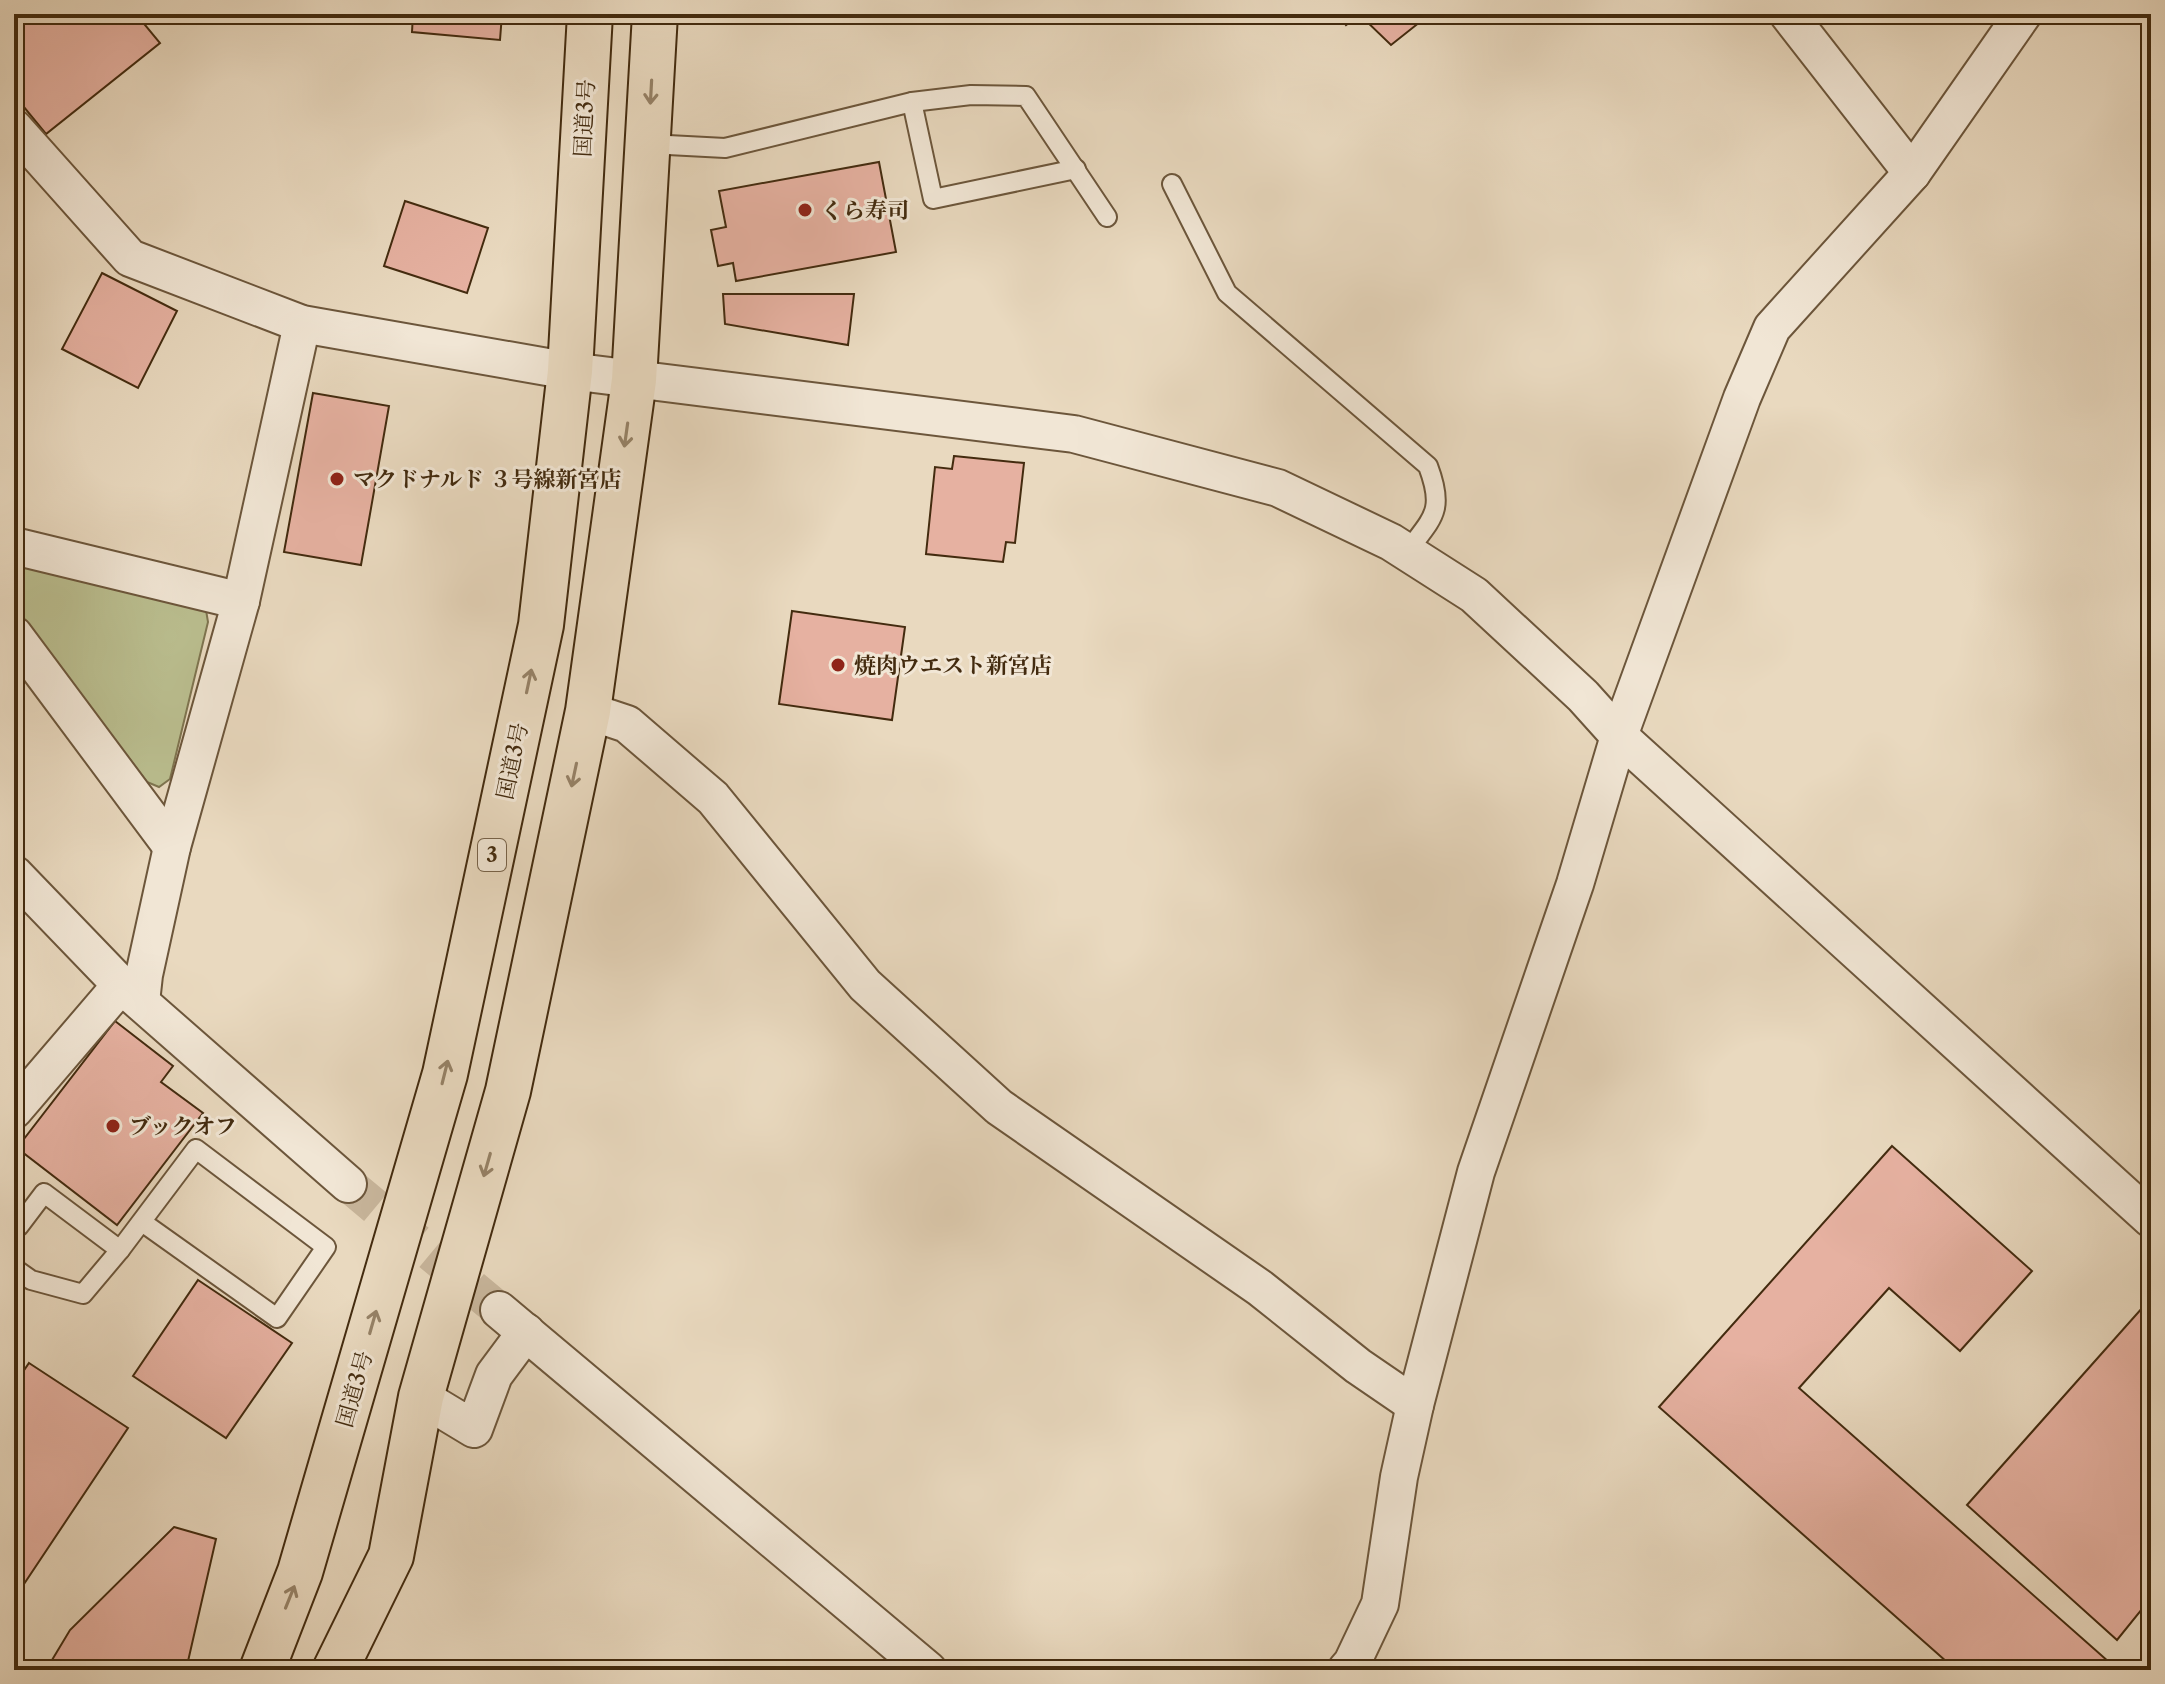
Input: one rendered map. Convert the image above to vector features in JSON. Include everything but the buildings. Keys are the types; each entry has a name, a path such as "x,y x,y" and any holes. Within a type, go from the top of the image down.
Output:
{"highway":[{"name":"国道3号","path":"262,1670 300,1572 445,1074 541,625 570,371 590,14"},
{"path":"335,1670 391,1556 421,1397 508,1091 588,711 634,380 655,14"}],"street":[{"path":"1788,14 1912,173"},
{"path":"1346,1670 1380,1604 1399,1477 1415,1405 1476,1172 1575,884 1619,736 1742,398 1772,328 1912,173 2023,14"},
{"path":"14,128 130,258 302,324 570,371 1074,434 1278,488 1391,542 1474,595 1583,696 1619,736 2151,1219"},
{"path":"14,1110 131,994 144,975 172,847 241,601 302,324"},
{"path":"14,546 241,601"},
{"path":"14,635 172,847"},
{"path":"588,711 627,724 713,798 865,985 999,1107 1260,1288 1358,1366 1415,1405"},
{"path":"14,874 131,994 348,1184"},
{"path":"421,1397 474,1429 512,1321 928,1670"}],"lane":[{"path":"649,144 725,148 912,102 971,95 1026,96 1107,217"},
{"path":"912,102 933,199 1076,169"},
{"path":"1172,184 1227,293 1428,466 1436,487 1435,514 1407,552"},
{"path":"14,1268 31,1280 83,1294 196,1149 326,1247 277,1318 142,1222"},
{"path":"19,1226 44,1193 120,1250"}],"green space":[{"path":"14,557 205,604 208,622 170,779 159,787 147,782 14,608"}],"tunnel":[{"path":"348,1184 499,1310"}],"place":[{"name":"くら寿司","path":"805,210"},
{"name":"マクドナルド ３号線新宮店","path":"337,479"},
{"name":"焼肉ウエスト新宮店","path":"838,665"},
{"name":"ブックオフ","path":"113,1126"}]}
